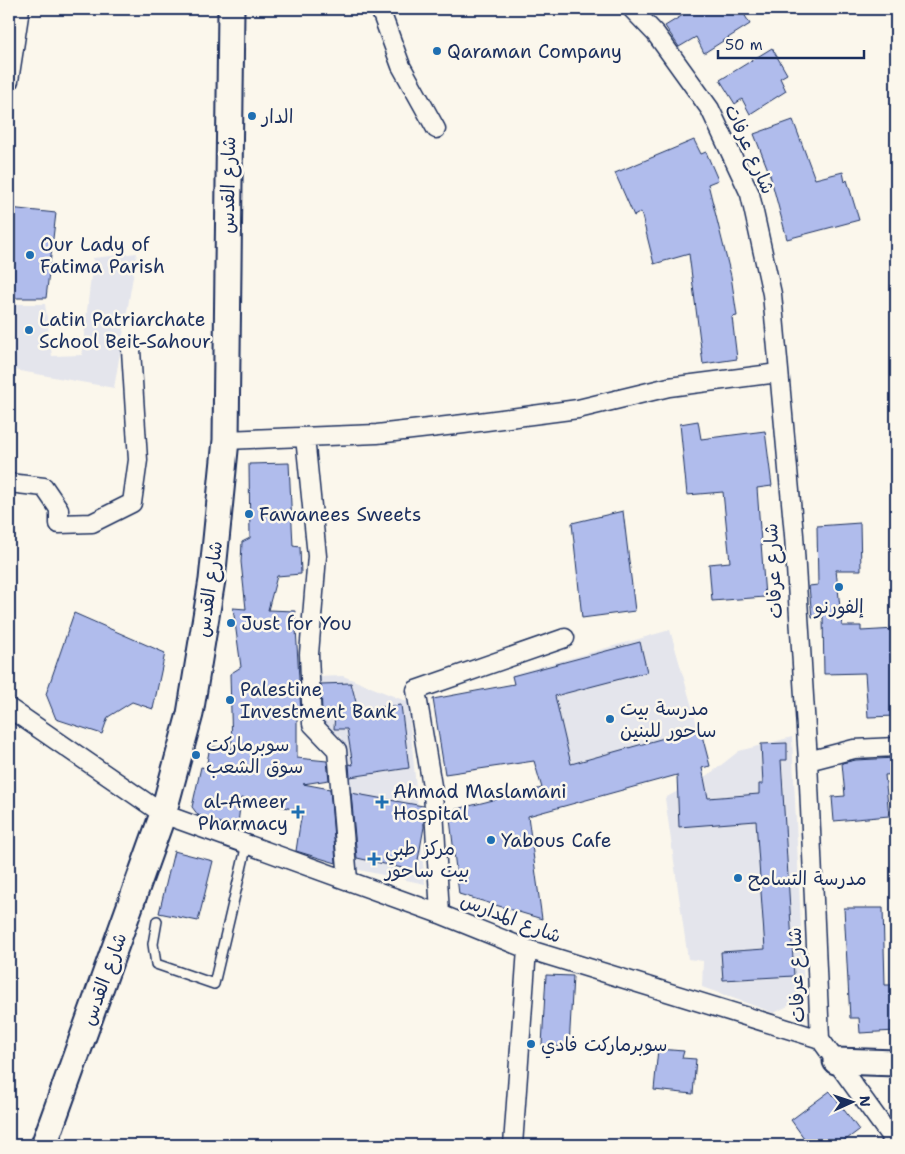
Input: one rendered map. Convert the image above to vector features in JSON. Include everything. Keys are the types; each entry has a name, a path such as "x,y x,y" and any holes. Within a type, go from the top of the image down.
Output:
{"main road":[{"name":"شارع القدس","path":"44,1145 163,814 191,704 212,580 226,440 231,9"},
{"path":"836,1061 896,1063"}],"street":[{"path":"9,81 20,9"},
{"path":"380,9 401,66 436,129"},
{"name":"شارع عرفات","path":"632,9 656,34 710,109 750,194 772,294 794,535 808,761 820,1039 896,1144"},
{"path":"9,483 44,487 59,509 59,524 92,523 132,503 138,460 131,350"},
{"path":"226,440 377,434 464,424 578,409 669,387 778,372"},
{"path":"304,437 317,556 309,654 312,724 337,750 348,880"},
{"path":"440,914 433,792 416,690 565,638"},
{"name":"شارع المدارس","path":"9,708 163,814 440,914 527,949 820,1039"},
{"path":"808,761 854,749 896,747"},
{"path":"513,1145 527,949"}],"lane":[{"path":"157,921 153,944 156,964 214,984 247,844"}],"shaded area":[{"name":"Latin Patriarchate School Beit-Sahour","path":"137,253 114,388 9,369 9,304 45,304 52,356 82,355 93,258"},
{"name":"مدرسة بيت ساحور للبنين","path":"670,630 708,763 550,809 511,675"},
{"name":"Ahmad Maslamani Hospital","path":"343,676 408,702 425,884 350,868 341,737 315,718 315,677"},
{"name":"مدرسة التسامح","path":"792,737 804,990 792,1004 774,1013 702,987 703,961 688,959 665,798 711,773 739,751"}],"building":[{"path":"693,9 741,9 750,24 704,53 696,37 679,47 665,26"},
{"path":"772,48 787,74 780,78 786,91 750,114 742,99 735,104 720,80"},
{"path":"793,120 815,179 843,172 859,220 787,239 770,175 754,134"},
{"path":"694,140 701,154 706,152 718,180 708,184 731,276 737,316 732,317 737,359 703,364 689,254 654,264 641,212 634,216 615,173"},
{"name":"Our Lady of Fatima Parish","path":"9,208 56,213 46,298 9,298"},
{"path":"698,421 701,439 765,431 772,486 757,488 765,597 712,601 709,564 730,562 723,492 687,495 680,424"},
{"path":"289,463 293,546 300,547 301,574 277,576 268,610 295,611 301,713 297,713 297,758 327,761 329,780 303,784 330,789 336,863 296,851 302,811 241,798 238,824 220,823 198,815 192,807 201,767 206,768 210,746 232,749 230,674 241,667 233,608 246,609 241,562 242,542 250,538 249,464"},
{"path":"623,511 635,611 582,618 572,523"},
{"path":"860,523 861,570 836,570 842,626 861,626 861,631 896,629 896,716 868,717 865,673 824,674 823,617 812,618 809,586 818,585 817,526"},
{"path":"74,613 165,653 153,709 132,702 108,717 102,734 56,719 46,694"},
{"path":"640,642 647,672 555,696 571,764 700,728 710,766 702,768 708,798 759,794 759,784 763,784 761,744 787,743 787,760 781,760 794,976 723,980 721,952 765,949 756,821 679,827 677,775 528,816 542,919 459,894 449,811 542,788 534,761 445,774 433,699 514,684 512,676"},
{"path":"351,683 358,710 401,705 409,768 350,777 349,764 353,765 347,729 334,729 335,711 322,712 321,684"},
{"path":"896,758 896,774 885,775 889,816 834,821 832,797 845,796 842,763 856,760"},
{"path":"351,793 423,806 424,827 416,871 357,858"},
{"path":"174,851 213,861 198,921 159,913"},
{"path":"844,908 883,908 885,985 894,985 896,1031 860,1033 859,1018 850,1018"},
{"path":"546,975 573,976 569,1047 542,1045"},
{"path":"658,1049 684,1051 682,1058 696,1059 693,1094 654,1090"},
{"path":"830,1091 859,1130 839,1145 809,1145 791,1120"}],"place":[{"name":"Qaraman Company","path":"437,51"},
{"name":"الدار","path":"252,116"},
{"name":"Our Lady of Fatima Parish","path":"30,255"},
{"name":"Latin Patriarchate School Beit-Sahour","path":"29,330"},
{"name":"Fawanees Sweets","path":"249,514"},
{"name":"إلفورنو","path":"839,587"},
{"name":"Just for You","path":"231,623"},
{"name":"Palestine Investment Bank","path":"230,700"},
{"name":"مدرسة بيت ساحور للبنين","path":"610,719"},
{"name":"سوبرماركت سوق الشعب","path":"196,755"},
{"name":"Ahmad Maslamani Hospital","path":"382,802"},
{"name":"al-Ameer Pharmacy","path":"298,812"},
{"name":"Yabous Cafe","path":"491,840"},
{"name":"مركز طبي بيت ساحور","path":"374,859"},
{"name":"مدرسة التسامح","path":"738,878"},
{"name":"سوبرماركت فادي","path":"531,1044"}]}
